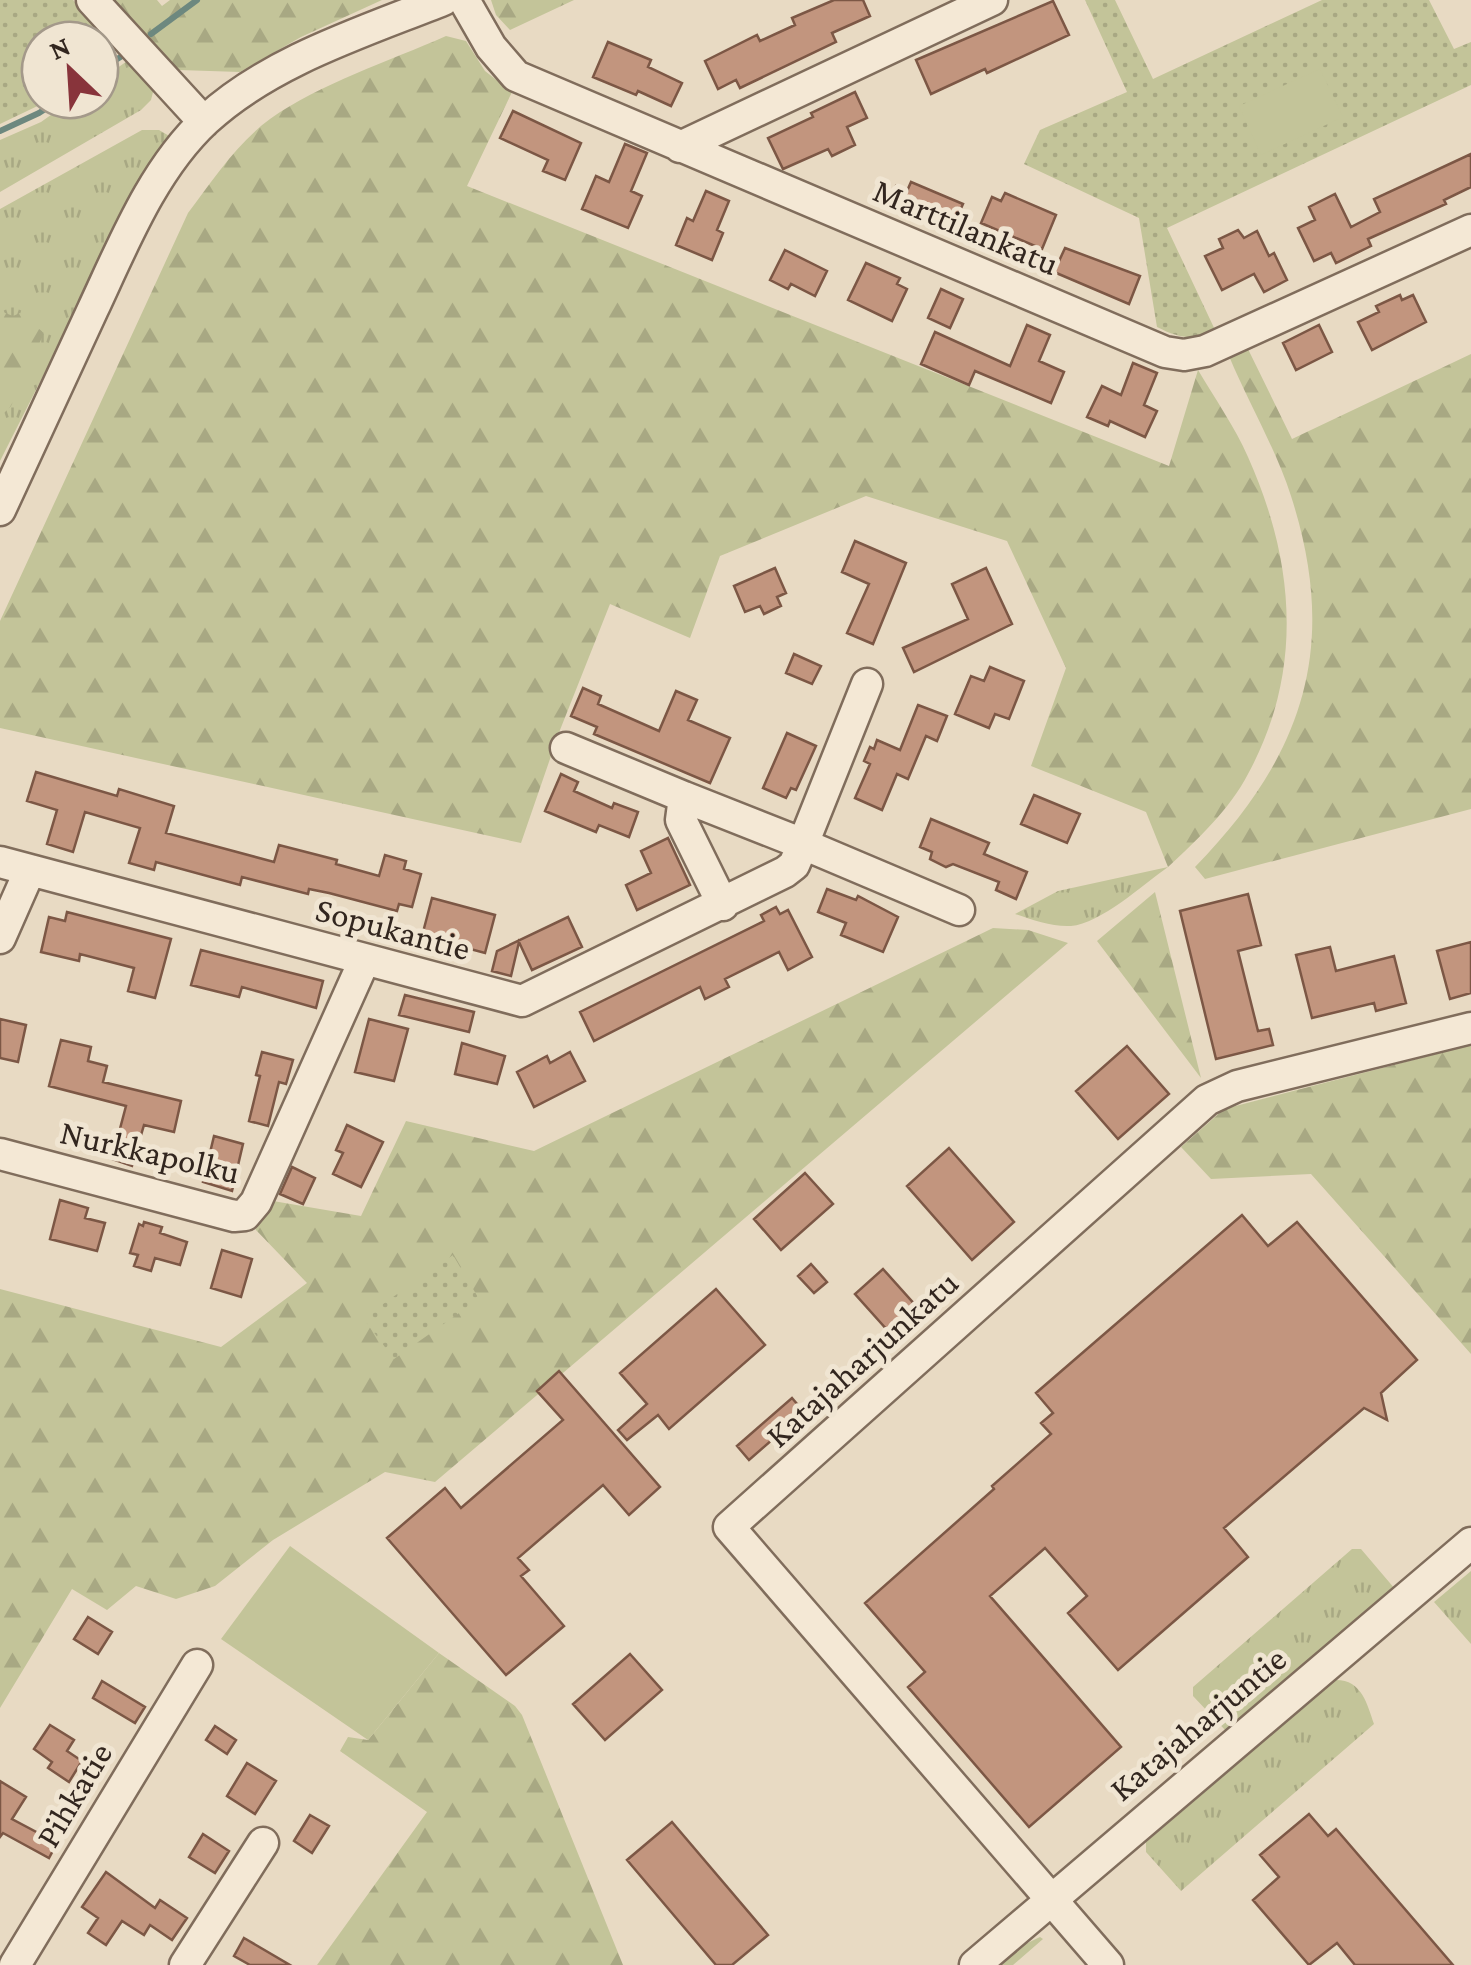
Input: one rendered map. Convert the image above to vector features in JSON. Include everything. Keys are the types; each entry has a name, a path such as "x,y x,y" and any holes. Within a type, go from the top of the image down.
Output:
{"street":[{"path":"92,0 204,122"},
{"path":"0,510 128,236 173,160 204,122 270,76 340,41 443,0"},
{"name":"Marttilankatu","path":"464,0 491,47 516,76 1165,352 1184,355 1206,350 1471,230"},
{"path":"680,147 992,0"},
{"name":"Sopukantie","path":"0,862 522,1001 724,905 794,865 868,684"},
{"path":"566,748 958,910"},
{"path":"684,797 680,820 724,905"},
{"path":"0,938 30,870"},
{"name":"Nurkkapolku","path":"0,1154 245,1216 256,1202 364,961"},
{"name":"Katajaharjunkatu","path":"1051,1900 729,1527 1207,1100 1237,1086 1471,1028"},
{"name":"Katajaharjuntie","path":"975,1965 1471,1543"},
{"name":"Pihkatie","path":"15,1965 197,1664"},
{"path":"185,1965 262,1843"},
{"path":"1051,1900 1108,1965"}],"green space":[{"path":"0,0 73,0 94,20 20,20 20,114 0,124"},
{"path":"112,0 157,0 162,6 170,0 382,0 301,37 240,72 179,70"},
{"path":"491,0 574,0 510,30 496,15"},
{"path":"1085,0 1115,0 1153,79 1322,0 1429,0 1454,49 1471,42 1471,85 1167,228 1216,332 1200,337 1179,336 1157,327 1139,218 1024,164 1040,130 1127,92"},
{"path":"446,36 466,41 485,71 512,92 467,186 1169,466 1198,370 1248,457 1276,536 1287,616 1285,656 1266,735 1241,787 1168,867 1146,812 1031,766 1066,668 1007,541 866,496 720,556 690,638 610,604 521,843 0,728 0,621 188,213 236,151 270,119 332,84"},
{"path":"133,57 154,88 151,100 141,110 0,192 0,140 44,120 120,120 120,66"},
{"path":"1320,69 1343,117 1261,155 1239,106"},
{"path":"142,130 159,130 171,137 128,208 0,461 0,209"},
{"path":"0,311 13,316 20,313 44,333 11,406 0,417"},
{"path":"1247,347 1292,439 1471,354 1471,809 1205,879 1195,867 1262,784 1286,741 1302,697 1311,651 1312,602 1305,551 1291,496 1229,356"},
{"path":"1168,867 1108,911 1083,924 1043,923 1015,914 1058,891"},
{"path":"1155,892 1201,1078 1097,941"},
{"path":"993,928 1028,930 1068,943 435,1482 385,1472 273,1540 215,1586 176,1599 136,1586 107,1610 72,1589 0,1708 0,1289 221,1347 307,1283 255,1229 273,1201 361,1216 406,1121 534,1151"},
{"path":"1471,1045 1471,1354 1311,1174 1211,1179 1181,1147 1224,1109"},
{"path":"453,1255 479,1299 394,1359 363,1318"},
{"path":"290,1546 439,1653 368,1740 221,1639"},
{"path":"1352,1549 1361,1549 1395,1589 1226,1731 1193,1696 1193,1687"},
{"path":"1471,1571 1471,1644 1434,1602"},
{"path":"439,1653 515,1706 522,1715 623,1965 317,1965 427,1812 340,1751 348,1737 368,1740"},
{"path":"1336,1680 1358,1689 1374,1724 1181,1891 1146,1852 1146,1842"},
{"path":"1043,1939 1013,1965 995,1965 1011,1951"}],"building":[{"path":"834,0 863,0 870,16 832,33 836,42 740,88 736,80 718,89 705,61 757,35 760,41 795,25 792,18"},
{"path":"1053,1 1069,35 931,94 916,60"},
{"path":"608,42 651,60 648,67 682,83 671,106 593,77"},
{"path":"855,92 867,118 847,127 855,145 832,156 828,149 783,169 768,138"},
{"path":"513,111 581,143 565,180 543,171 548,160 500,138"},
{"path":"625,144 647,153 631,191 642,196 628,228 582,209 596,176 609,182"},
{"path":"1471,154 1471,187 1444,200 1446,204 1368,239 1371,246 1336,263 1331,253 1314,261 1298,228 1315,220 1309,207 1335,194 1351,227 1380,212 1374,199"},
{"path":"911,182 963,204 950,233 887,206 896,186 907,191"},
{"path":"706,191 729,201 717,230 723,233 712,260 676,245 687,218 693,221"},
{"path":"1005,193 1056,215 1042,249 981,223 992,197 1001,201"},
{"path":"1238,230 1244,238 1257,231 1269,256 1274,253 1287,280 1264,292 1254,274 1222,290 1205,256 1223,248 1219,239"},
{"path":"1065,248 1140,276 1129,304 1054,272"},
{"path":"785,250 827,271 815,296 791,284 788,289 770,280"},
{"path":"866,263 900,278 897,284 907,289 892,321 848,300"},
{"path":"941,289 963,299 950,328 928,318"},
{"path":"1400,295 1402,300 1413,295 1426,322 1372,350 1358,322 1379,312 1376,306"},
{"path":"1027,325 1050,335 1039,361 1064,372 1051,403 975,371 969,385 921,364 935,332 1010,366"},
{"path":"1319,325 1332,352 1296,370 1283,343"},
{"path":"1133,363 1157,373 1144,405 1157,411 1145,437 1110,421 1108,426 1087,417 1102,386 1121,395"},
{"path":"855,541 906,563 873,644 847,633 869,584 842,572"},
{"path":"775,568 786,593 777,597 781,606 764,614 760,606 745,612 734,586"},
{"path":"986,568 1012,624 914,672 903,648 968,619 952,584"},
{"path":"794,654 821,666 812,684 786,673"},
{"path":"990,667 1024,681 1009,719 995,714 989,728 955,714 971,676 984,681"},
{"path":"583,688 601,696 598,704 659,731 676,691 697,700 688,720 730,738 710,783 594,734 597,727 571,716"},
{"path":"918,705 947,716 937,741 926,736 908,779 897,774 882,810 855,798 870,764 864,761 870,747 874,749 877,740 900,750"},
{"path":"787,733 816,746 796,790 791,788 786,798 763,788"},
{"path":"36,772 117,796 119,789 174,806 166,833 274,862 279,845 379,876 385,855 406,861 404,869 421,874 412,907 399,904 397,911 329,893 309,889 308,894 242,877 240,885 156,862 154,870 129,863 140,828 85,812 73,852 47,844 57,810 27,801"},
{"path":"561,774 578,782 574,791 612,808 614,803 638,812 629,837 599,825 596,832 545,811"},
{"path":"1034,795 1080,814 1067,843 1021,824"},
{"path":"931,819 989,843 984,854 1027,872 1016,899 996,890 999,882 930,859 932,852 920,847"},
{"path":"668,838 690,885 637,910 626,885 651,873 641,851"},
{"path":"827,889 856,900 858,896 898,917 883,952 841,935 846,923 818,912"},
{"path":"1248,894 1261,945 1238,951 1258,1031 1269,1029 1273,1045 1216,1059 1180,911"},
{"path":"432,898 495,915 485,953 422,936"},
{"path":"776,907 780,914 788,910 812,957 788,970 779,952 725,979 729,987 705,999 700,987 594,1041 580,1012 764,921 761,915"},
{"path":"67,912 171,939 155,998 128,991 134,968 80,954 79,961 41,952 49,917 65,921"},
{"path":"568,917 582,947 532,970 519,942 511,976 492,971 497,951"},
{"path":"1471,942 1471,993 1450,999 1437,951"},
{"path":"1330,947 1336,971 1394,956 1406,1003 1376,1011 1374,1003 1312,1018 1296,955"},
{"path":"201,950 323,981 316,1008 242,987 239,997 191,985"},
{"path":"405,995 474,1012 469,1032 399,1015"},
{"path":"0,1019 26,1025 18,1062 0,1058"},
{"path":"369,1019 408,1029 394,1081 355,1072"},
{"path":"61,1040 91,1047 88,1061 107,1066 103,1082 181,1101 174,1132 144,1125 132,1166 112,1159 126,1106 49,1086"},
{"path":"462,1043 505,1056 497,1084 455,1074"},
{"path":"1127,1046 1169,1094 1118,1139 1076,1091"},
{"path":"262,1052 293,1060 286,1084 279,1082 268,1126 249,1121"},
{"path":"570,1052 585,1081 534,1107 517,1072 547,1056 550,1063"},
{"path":"347,1125 383,1142 361,1187 333,1174 343,1153 336,1150"},
{"path":"214,1136 243,1144 232,1191 203,1182"},
{"path":"949,1148 1014,1222 972,1260 907,1186"},
{"path":"292,1167 315,1178 303,1204 280,1194"},
{"path":"805,1173 833,1204 781,1250 754,1219"},
{"path":"60,1200 88,1208 85,1218 105,1223 97,1251 50,1239"},
{"path":"1242,1215 1268,1246 1297,1222 1417,1360 1381,1393 1387,1420 1364,1408 1224,1528 1248,1557 1118,1670 1068,1613 1087,1596 1045,1548 990,1596 1121,1747 1029,1827 908,1687 925,1672 865,1603 1051,1434 1041,1423 1053,1413 1036,1393"},
{"path":"144,1222 162,1227 160,1233 187,1242 180,1265 155,1258 151,1271 134,1266 138,1255 130,1253 139,1224 143,1226"},
{"path":"222,1250 252,1259 241,1297 211,1288"},
{"path":"811,1264 827,1282 814,1293 798,1276"},
{"path":"883,1269 917,1307 889,1332 855,1294"},
{"path":"716,1289 765,1345 669,1429 658,1415 627,1440 618,1430 647,1404 620,1373"},
{"path":"559,1371 660,1487 629,1515 603,1485 518,1558 529,1570 521,1576 564,1626 506,1675 387,1538 445,1488 461,1508 563,1420 537,1391"},
{"path":"792,1398 804,1412 749,1460 737,1446"},
{"path":"88,1617 112,1632 98,1654 74,1639"},
{"path":"630,1654 662,1690 605,1740 573,1704"},
{"path":"102,1681 145,1707 135,1723 93,1698"},
{"path":"50,1725 74,1740 67,1751 82,1761 69,1782 48,1768 52,1762 34,1749"},
{"path":"215,1726 236,1740 227,1754 206,1740"},
{"path":"247,1763 276,1781 255,1814 227,1796"},
{"path":"0,1781 26,1797 12,1819 57,1843 49,1858 3,1833 0,1837"},
{"path":"1309,1814 1328,1836 1336,1829 1453,1965 1355,1965 1337,1943 1309,1965 1253,1900 1279,1877 1260,1855"},
{"path":"310,1815 329,1826 312,1853 294,1841"},
{"path":"672,1822 768,1935 732,1965 716,1965 627,1860"},
{"path":"203,1834 229,1851 215,1873 189,1857"},
{"path":"106,1872 155,1908 160,1900 187,1918 172,1940 150,1925 144,1935 122,1921 106,1945 88,1933 98,1918 82,1907"},
{"path":"244,1938 290,1965 250,1965 234,1956"}],"waterway":[{"path":"151,34 197,0"},
{"path":"0,131 24,120"}]}
